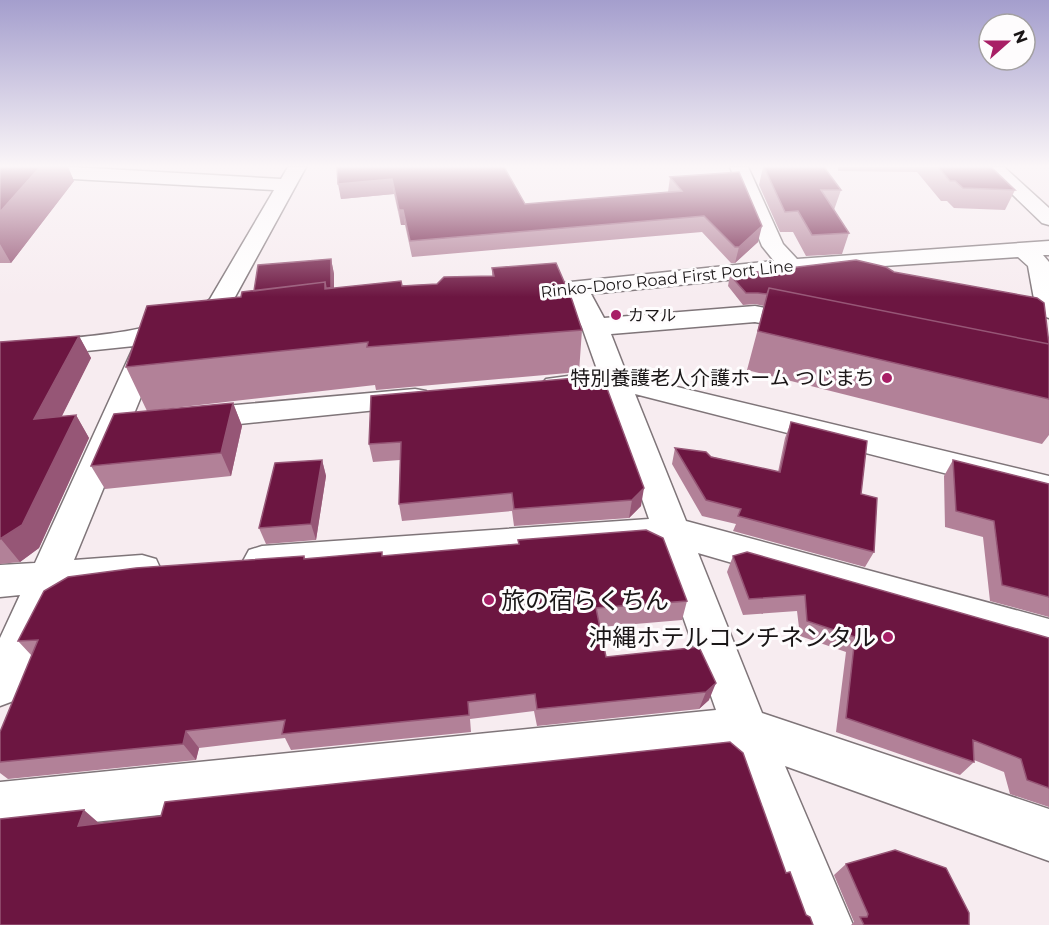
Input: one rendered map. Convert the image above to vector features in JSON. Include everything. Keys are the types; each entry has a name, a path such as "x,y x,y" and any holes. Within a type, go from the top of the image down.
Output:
{"street":[{"path":"224,318 220,303 273,210"},
{"path":"758,210 773,246 786,261"},
{"name":"Rinko-Doro Road First Port Line","path":"1049,235 896,244 786,261 576,289 500,290 786,261 875,259 1049,248"},
{"path":"1023,249 1039,264 1040,304"},
{"path":"875,259 895,274 918,279"},
{"path":"576,289 594,327 746,730 825,925"},
{"path":"594,327 755,314 823,328"},
{"path":"0,336 224,318"},
{"path":"0,352 152,337 224,318"},
{"path":"0,686 152,337"},
{"path":"530,387 613,380 1049,488"},
{"path":"112,426 446,395"},
{"path":"224,564 671,531 1049,637"},
{"path":"0,581 177,567"},
{"path":"0,807 746,730 1049,835"}],"building":[{"path":"403,210 755,210 762,226 739,247 735,247 704,216 410,241"},
{"path":"784,210 834,210 849,233 812,235 798,211"},
{"path":"331,259 331,288 326,288 325,282 254,291 258,265"},
{"path":"856,260 886,267 894,272 1037,298 1044,303 1049,344 769,288 767,294 746,293 730,275"},
{"path":"556,263 582,330 367,347 368,342 126,367 147,306 241,297 242,292 325,282 325,289 401,281 402,286 437,284 444,277 494,276 492,268"},
{"path":"769,288 1049,344 1049,399 758,331"},
{"path":"79,336 34,419 76,415 22,525 0,539 0,342"},
{"path":"587,377 605,383 644,488 632,500 514,509 512,493 399,504 401,442 369,444 371,396"},
{"path":"233,403 221,453 91,466 114,414"},
{"path":"791,422 867,441 861,494 877,498 874,552 738,516 741,509 706,500 675,448 706,452 711,457 780,472"},
{"path":"322,460 311,524 259,528 275,463"},
{"path":"953,460 1049,484 1049,597 1002,585 994,521 956,511"},
{"path":"646,530 663,538 687,601 596,608 606,657 699,647 716,683 706,692 537,709 535,694 468,702 469,715 282,734 285,720 186,731 183,744 0,762 0,732 38,640 18,641 44,591 68,577 136,568 304,556 304,559 382,552 382,556 519,544 518,540"},
{"path":"747,552 1049,638 1049,788 1027,780 1021,759 973,740 974,762 846,718 855,637 807,621 805,595 749,599 733,556"},
{"path":"730,742 743,753 786,873 790,872 806,915 810,917 813,925 0,925 0,819 84,810 78,826 161,816 165,802"},
{"path":"895,850 946,868 969,913 969,925 864,925 860,917 867,917 868,914 846,864"}],"place":[{"name":"カマル","path":"616,315"},
{"name":"特別養護老人介護ホーム つじまち","path":"887,378"},
{"name":"旅の宿らくちん","path":"489,600"},
{"name":"沖縄ホテルコンチネンタル","path":"888,637"}]}
